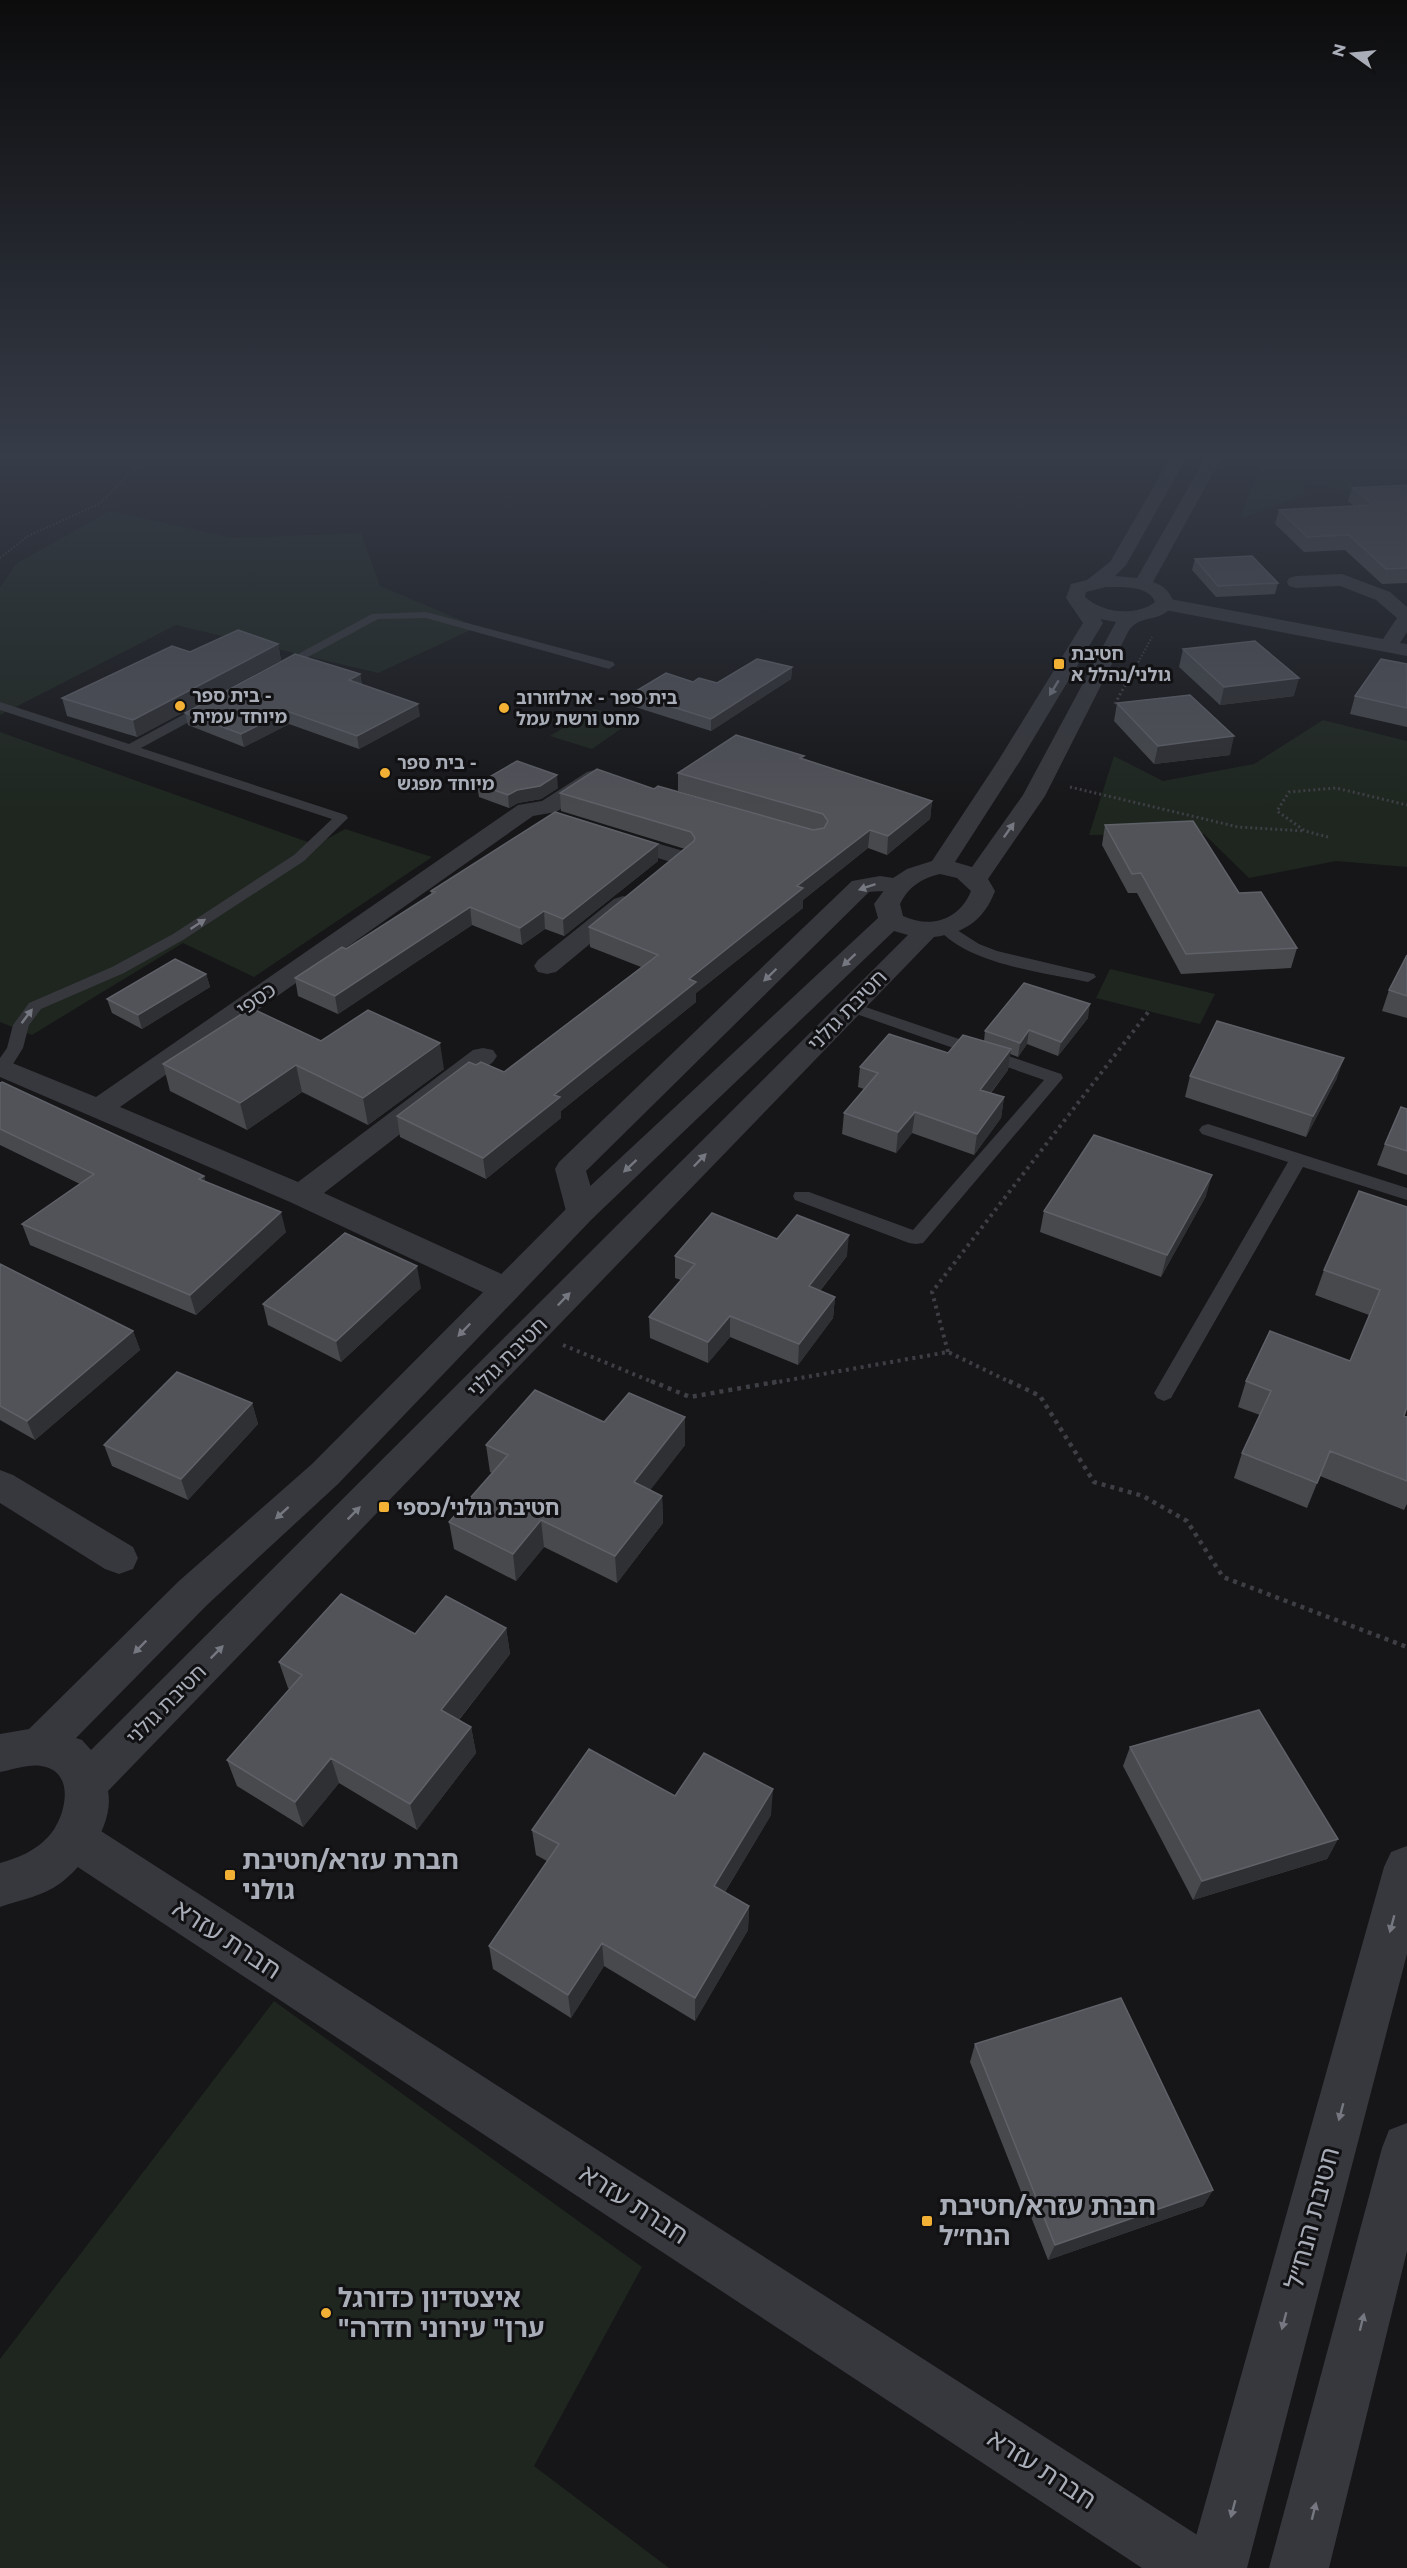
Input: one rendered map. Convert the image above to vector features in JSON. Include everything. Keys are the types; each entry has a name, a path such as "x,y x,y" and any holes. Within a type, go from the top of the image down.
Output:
{"street":[{"path":"1095,582 1104,575"},
{"path":"1142,585 1148,575"},
{"path":"1296,582 1342,580 1383,596 1407,617 1388,646"},
{"path":"940,867 1009,761 1093,623 1078,603 1075,593 1078,588 1095,582 1118,581 1142,585 1160,593 1165,604"},
{"path":"1383,596 1407,595"},
{"path":"1078,603 1100,613 1131,616 1154,612 1165,604 1407,650"},
{"path":"976,878 1034,796 1120,629 1131,616"},
{"name":"כספי","path":"100,1108 526,810 548,807 595,777 618,783"},
{"path":"526,810 681,858 547,966"},
{"path":"940,867 960,870 976,878 983,891 980,900 965,919 936,930 906,929 891,920 887,904 898,885 925,870 940,867"},
{"path":"582,1211 570,1169 861,886 880,883 898,885"},
{"name":"חטיבת גולני","path":"20,1749 325,1474 582,1211 891,920"},
{"name":"חטיבת גולני","path":"87,1783 851,1006 936,930"},
{"path":"301,1195 483,1056"},
{"path":"1,1067 301,1195 505,1288"},
{"path":"0,1485 118,1558"},
{"path":"0,1885 35,1874 57,1858 74,1839 86,1817 89,1801 87,1783 79,1765 62,1752 20,1749"},
{"name":"חברת עזרא","path":"74,1839 1195,2568"},
{"name":"חטיבת הנח״ל","path":"1217,2568 1407,1868"},
{"path":"1299,2568 1407,2148"}],"lane":[{"path":"273,671 376,616 426,615 609,665"},
{"path":"130,749 222,699"},
{"path":"0,706 341,818 299,858 178,937 118,970 35,1006 21,1025 15,1048 1,1067"},
{"path":"936,930 992,954 1088,977"},
{"path":"802,1196 916,1238 1055,1078 851,1006"},
{"path":"1208,1130 1407,1194"},
{"path":"1164,1394 1298,1160"}],"path":[{"path":"1042,780 1238,827 1305,831 1328,837"},
{"path":"1305,831 1277,811 1289,792 1336,788 1407,805"},
{"path":"948,1352 932,1292 1149,1011"},
{"path":"533,1330 547,1339 690,1396 948,1352 1040,1396 1094,1482 1143,1496 1187,1521 1223,1577 1407,1647"}],"shaded area":[{"path":"9,575 376,575 380,586 477,627 378,673 176,625 0,715 0,587"},
{"path":"594,709 635,719 592,749 550,736"},
{"path":"1323,720 1407,741 1407,867 1336,861 1249,878 1204,834 1089,835 1114,756 1163,781 1254,764"},
{"path":"0,732 316,845 345,829 432,857 254,977 183,943 32,1035 0,1022"},
{"path":"1110,969 1215,994 1200,1024 1096,998"},
{"name":"איצטדיון כדורגל \"ערן\" עירוני חדרה","path":"274,2001 642,2267 534,2466 669,2568 0,2568 0,2359"}],"building":[{"path":"1208,575 1270,575 1278,583 1218,586"},
{"path":"238,630 278,644 133,720 62,698 172,646 190,652"},
{"path":"1255,641 1299,678 1224,687 1183,649"},
{"path":"295,654 360,674 349,680 418,704 357,736 287,711 241,734 185,713"},
{"path":"757,659 792,667 711,719 631,694 666,673 693,682 699,678 717,683"},
{"path":"1381,659 1407,664 1407,708 1355,696"},
{"path":"1190,695 1234,736 1158,746 1117,703"},
{"path":"736,735 932,801 888,836 870,830 797,886 803,888 689,979 696,982 554,1095 560,1097 483,1158 397,1116 469,1062 476,1065 481,1062 504,1072 658,955 589,927 695,838 691,832 560,793 597,769 654,789 658,786 813,830 824,828 828,821 823,814 678,773"},
{"path":"517,761 557,775 540,786 517,790 508,795 477,784"},
{"path":"555,812 658,844 563,919 544,911 520,928 470,907 335,996 295,978 342,947 346,949 435,892 431,891"},
{"path":"1193,821 1239,893 1261,892 1297,948 1186,954 1141,873 1132,874 1105,825"},
{"path":"1407,955 1407,996 1389,990"},
{"path":"175,959 206,974 138,1015 107,999"},
{"path":"1024,983 1090,1004 1061,1042 1029,1030 1020,1043 985,1031"},
{"path":"251,1008 321,1041 368,1010 440,1043 363,1098 296,1065 240,1103 163,1064"},
{"path":"1217,1021 1344,1058 1313,1116 1190,1076"},
{"path":"889,1034 948,1053 963,1035 1011,1049 980,1090 1004,1097 977,1134 915,1112 898,1132 844,1113 878,1073 860,1067"},
{"path":"0,1083 204,1176 199,1179 281,1212 190,1295 22,1224 94,1174 0,1129"},
{"path":"1401,1107 1407,1109 1407,1151 1385,1144"},
{"path":"1094,1135 1212,1175 1167,1255 1044,1211"},
{"path":"1359,1191 1407,1207 1407,1407 1404,1416 1407,1417 1407,1481 1330,1451 1317,1483 1242,1453 1271,1391 1246,1381 1270,1331 1350,1361 1380,1290 1324,1270"},
{"path":"712,1213 777,1239 797,1215 849,1235 809,1286 835,1297 799,1344 730,1316 708,1342 649,1317 695,1264 675,1256"},
{"path":"345,1233 417,1266 336,1341 263,1304"},
{"path":"0,1264 133,1331 27,1421 0,1406"},
{"path":"177,1372 252,1403 181,1479 104,1445"},
{"path":"535,1390 604,1422 629,1393 685,1417 634,1482 662,1496 615,1556 541,1520 513,1554 449,1522 508,1455 486,1445"},
{"path":"341,1594 415,1634 446,1596 506,1628 441,1710 471,1727 410,1804 331,1758 295,1802 227,1760 302,1675 279,1662"},
{"path":"1259,1710 1338,1839 1202,1881 1130,1747"},
{"path":"589,1749 675,1796 704,1753 773,1789 714,1886 749,1906 695,1998 602,1943 568,1995 489,1946 559,1844 532,1830"},
{"path":"1121,1998 1213,2190 1055,2245 975,2044"}],"place":[{"name":"חטיבת גולני/נהלל א","path":"1059,664"},
{"name":"בית ספר - מיוחד עמית","path":"180,706"},
{"name":"בית ספר - ארלוזורוב מחט ורשת עמל","path":"504,708"},
{"name":"בית ספר - מיוחד מפגש","path":"385,773"},
{"name":"חטיבת גולני/כספי","path":"384,1507"},
{"name":"חברת עזרא/חטיבת גולני","path":"230,1875"},
{"name":"חברת עזרא/חטיבת הנח״ל","path":"927,2221"},
{"name":"איצטדיון כדורגל \"ערן\" עירוני חדרה","path":"326,2313"}]}
